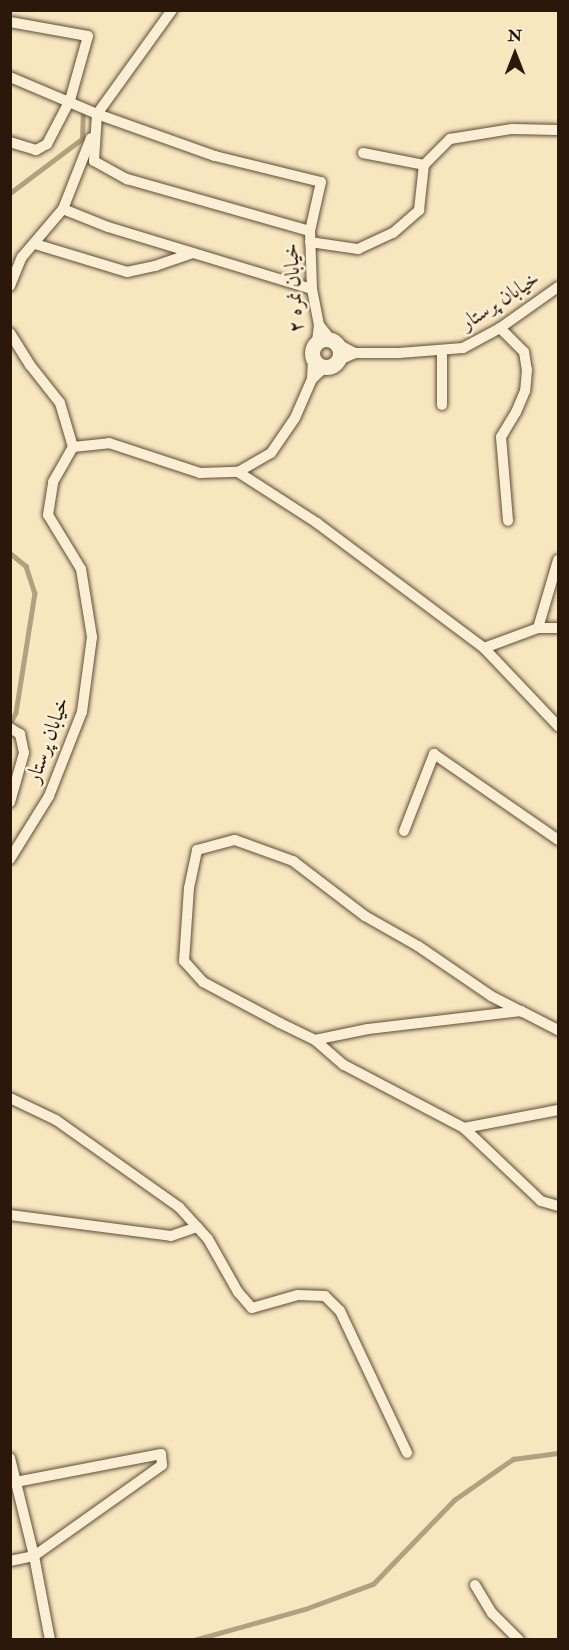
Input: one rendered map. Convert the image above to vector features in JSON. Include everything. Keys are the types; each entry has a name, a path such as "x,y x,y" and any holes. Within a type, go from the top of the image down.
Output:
{"street":[{"path":"172,10 97,114 94,161 127,179 310,237 358,249 393,233 419,210 424,165 450,139 512,129 558,130"},
{"path":"10,22 88,36 70,100 47,144 36,150 10,142"},
{"path":"10,76 70,100 97,114"},
{"name":"خیابان نمره ۲","path":"97,114 215,156 321,182 310,237 312,289 325,342"},
{"path":"10,286 22,257 63,209 96,126"},
{"path":"363,153 424,165"},
{"path":"63,209 108,227 312,289"},
{"path":"35,244 127,272 156,266 192,252"},
{"name":"خیابان پرستار","path":"355,353 463,348 500,328 558,287"},
{"path":"500,328 524,352 527,370 525,391 501,437 508,521"},
{"path":"10,333 30,365 60,403 73,447 109,443 200,473 238,472 271,453 295,418 312,379 325,362 339,350 325,342"},
{"path":"325,342 355,353"},
{"path":"325,342 313,349 325,362"},
{"path":"442,350 442,405"},
{"path":"325,362 355,353"},
{"name":"خیابان پرستار","path":"10,859 49,796 82,712 92,637 81,569 48,515 53,482 73,447"},
{"path":"238,472 317,523 484,648 558,723"},
{"path":"538,628 558,560"},
{"path":"484,648 538,628 558,628"},
{"path":"10,802 24,753 15,731"},
{"path":"404,831 434,754 558,840"},
{"path":"558,1030 491,996 418,946 365,916 293,861 235,840 197,850 189,888 184,961 203,982 315,1040 344,1065 464,1128 541,1201 558,1206"},
{"path":"315,1040 368,1029 521,1011"},
{"path":"10,1098 56,1120 180,1207 208,1239 238,1292 252,1308 298,1295 324,1296 340,1311 406,1452"},
{"path":"464,1128 558,1110"},
{"path":"10,1215 171,1236 197,1227"},
{"path":"10,1561 34,1556 162,1465 161,1454 16,1482"},
{"path":"10,1458 34,1556 50,1640"},
{"path":"475,1585 492,1613 519,1640"}],"waterway":[{"path":"10,193 82,139 83,114"},
{"path":"10,553 26,566 35,593 16,713 10,724"},
{"path":"194,1640 305,1609 373,1584 454,1500 513,1459 558,1453"}]}
